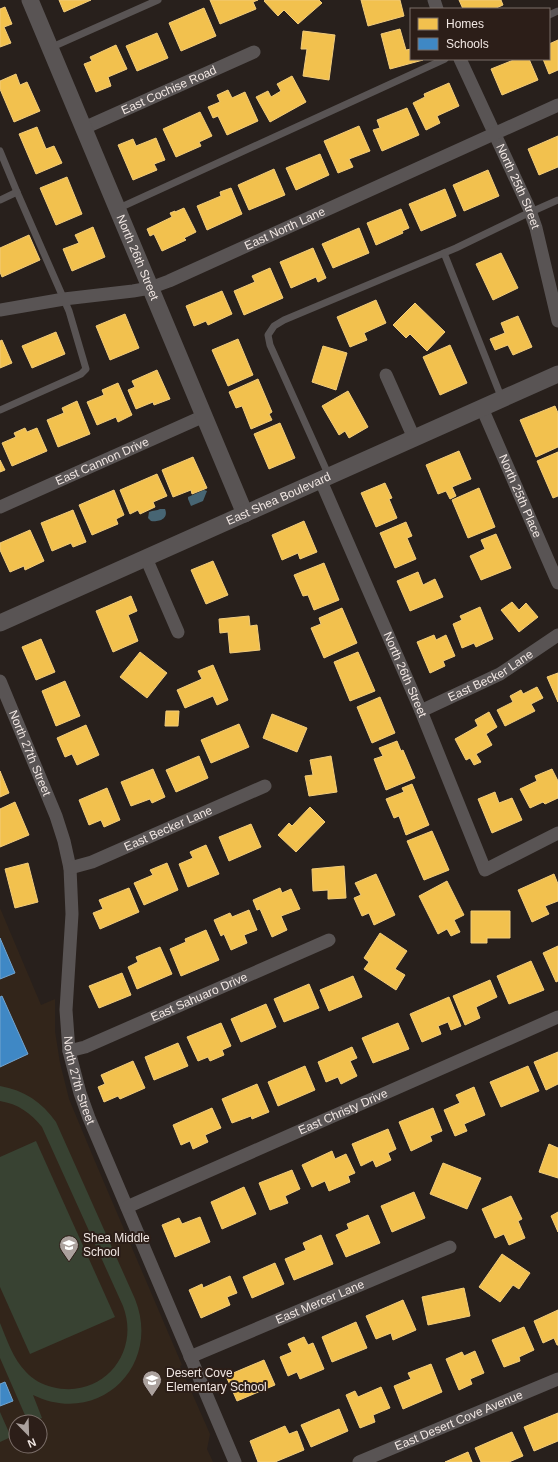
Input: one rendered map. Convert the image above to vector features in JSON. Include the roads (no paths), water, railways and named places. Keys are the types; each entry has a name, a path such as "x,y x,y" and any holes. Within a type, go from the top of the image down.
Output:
{"street":[{"name":"North 26th Street","path":"30,0 245,514"},
{"name":"East Cochise Road","path":"84,128 254,52"},
{"name":"North 25th Street","path":"460,60 495,133 536,228 558,321"},
{"name":"East North Lane","path":"0,310 64,299 150,288 169,281 558,105"},
{"name":"East Shea Boulevard","path":"0,624 558,374"},
{"path":"386,375 414,438"},
{"name":"North 25th Place","path":"482,408 558,583"},
{"name":"East Cannon Drive","path":"0,507 204,416"},
{"name":"North 26th Street","path":"325,479 485,870 558,832"},
{"path":"146,558 178,632"},
{"name":"East Becker Lane","path":"421,711 500,674 558,635"},
{"name":"North 27th Street","path":"0,681 56,816 64,841 70,868 72,914 66,1010 69,1051 80,1093 89,1118 234,1462"},
{"name":"East Becker Lane","path":"70,868 92,862 265,786"},
{"name":"East Sahuaro Drive","path":"69,1051 85,1048 330,940"},
{"name":"East Christy Drive","path":"127,1207 558,1017"},
{"name":"East Mercer Lane","path":"190,1357 450,1247"},
{"name":"East Desert Cove Avenue","path":"359,1462 558,1379"}],"lane":[{"path":"50,48 158,0"},
{"path":"117,209 443,60"},
{"path":"0,151 69,311 86,369 81,374 0,410"},
{"path":"0,200 17,192"},
{"path":"325,479 270,345 268,335 274,326 284,320 444,253 558,200"},
{"path":"444,253 502,399"}],"water":[{"path":"204,490 207,491 203,501 191,506 188,497"},
{"path":"165,509 166,512 166,515 162,519 151,521 148,518 149,512"}],"place":[{"name":"Shea Middle School","path":"69,1262"},
{"name":"Desert Cove Elementary School","path":"152,1397"}]}
